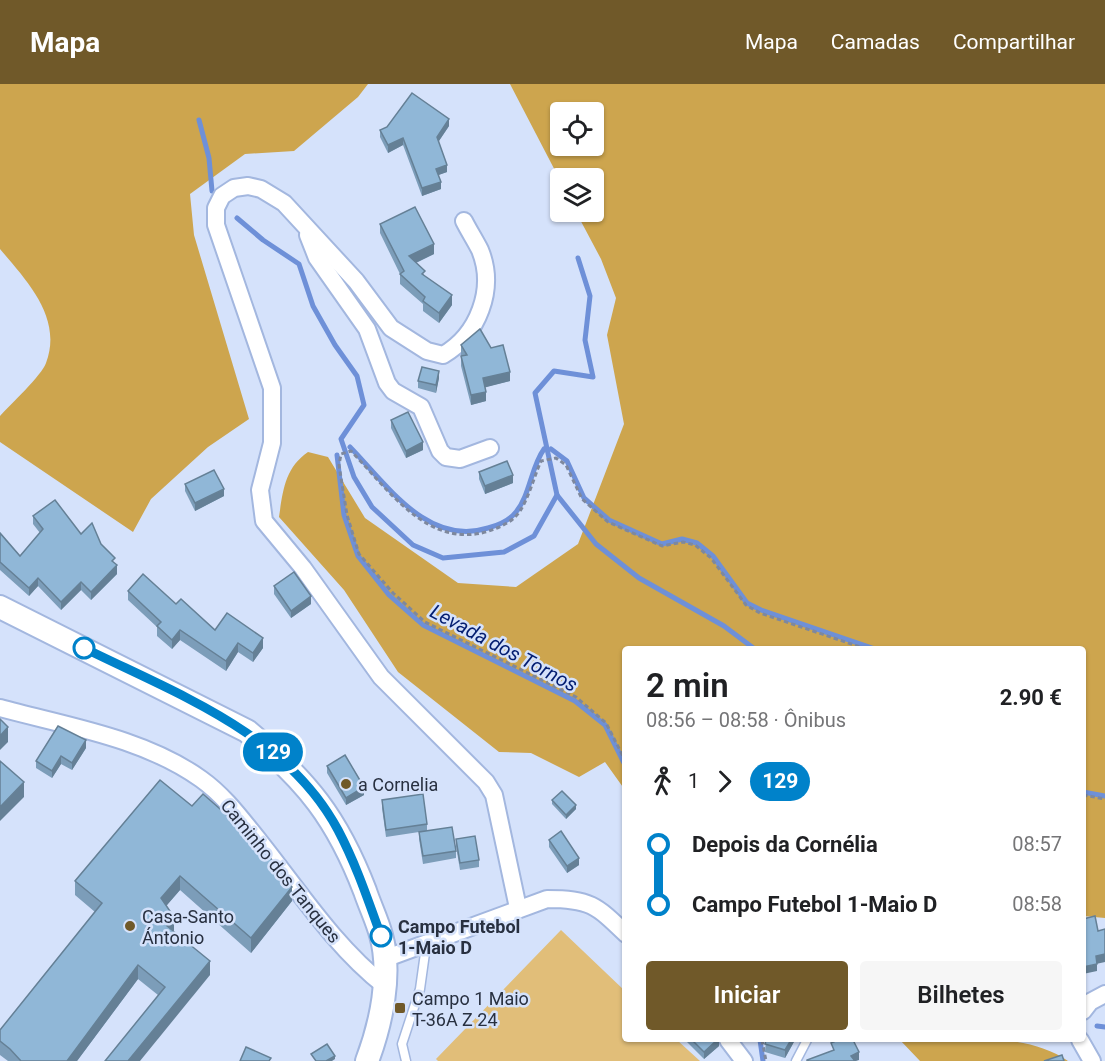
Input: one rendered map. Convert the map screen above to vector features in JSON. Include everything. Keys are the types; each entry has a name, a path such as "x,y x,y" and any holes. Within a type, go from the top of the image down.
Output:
{"main road":[{"path":"0,607 247,730 302,781 338,829 354,862 381,936 385,986 367,1061"}],"street":[{"path":"464,221 481,252 486,282 484,303 472,329 459,346 443,355 427,351 391,328 356,281 284,203 255,188 234,188 222,196 216,208 216,225 221,243 272,388 272,443 260,490 264,521 303,568 381,677 490,788 499,814 518,908"},
{"path":"306,229 317,258 367,329 387,383 393,391 421,406 440,451 446,457 460,459 490,448"},
{"name":"Caminho dos Tanques","path":"0,708 108,738 169,759 202,780 229,804 344,947 385,986"},
{"path":"384,959 426,946 518,908 547,899 597,906 622,930"},
{"path":"1086,1007 1090,1002 1105,994"},
{"path":"730,1042 744,1061"},
{"path":"1081,1042 1092,1061"}],"lane":[{"path":"406,1061 402,1044 420,989 426,946"},
{"path":"796,1061 806,1042"}],"path":[{"path":"622,754 606,723 576,697 426,622 393,592 359,554 347,515 339,465 341,454 351,452 419,521 456,534 473,536 501,527 519,513 541,460 556,458 566,465 582,499 608,522 662,546 682,542 695,545 711,558 746,605 760,613 857,646"},
{"path":"1086,796 1105,799"},
{"path":"762,1042 766,1061"}],"shaded area":[{"path":"0,84 368,84 358,97 294,151 245,154 190,194 194,235 249,419 208,447 151,499 133,532 0,442 0,416 32,382 46,363 50,346 50,331 40,301 0,249"},
{"path":"510,84 1105,84 1105,918 1086,916 1086,646 622,646 622,786 605,762 579,777 531,753 499,752 398,672 344,590 279,517 286,480 294,465 308,452 328,457 365,518 458,583 516,587 578,544 624,424 607,335 616,298 601,259 581,222 604,222 604,168 554,168"},
{"path":"561,930 622,988 622,1042 679,1042 700,1061 438,1061 436,1059"},
{"path":"902,1042 1014,1042 1050,1051 1068,1061 920,1061"}],"building":[{"path":"412,93 449,119 437,137 447,165 436,169 441,182 422,188 403,138 388,145 380,130 387,127"},
{"path":"415,207 434,244 409,256 425,271 422,274 452,295 439,313 423,301 425,297 400,274 404,271 380,224"},
{"path":"480,329 491,348 503,345 510,372 483,378 486,392 471,395 461,356 467,355 461,345"},
{"path":"422,367 439,371 436,385 418,381"},
{"path":"408,412 423,442 406,451 391,420"},
{"path":"507,461 513,475 485,486 479,472"},
{"path":"214,470 224,489 195,503 185,484"},
{"path":"55,500 81,534 92,523 101,544 115,558 112,561 117,565 91,592 81,582 61,602 38,578 29,588 0,562 0,533 20,556 43,529 33,516"},
{"path":"294,572 311,596 291,611 274,586"},
{"path":"143,574 176,604 181,599 215,630 227,613 263,638 253,653 238,643 226,661 180,630 172,640 157,626 161,622 128,591"},
{"path":"0,719 8,727 0,736"},
{"path":"58,726 86,740 72,763 61,756 52,771 36,761"},
{"name":"a Cornelia","path":"345,755 364,787 346,798 327,766"},
{"path":"0,761 24,782 0,807"},
{"path":"160,780 192,806 203,794 260,844 292,887 251,938 180,876 161,898 174,917 167,926 210,961 128,1061 105,1061 165,987 138,965 67,1061 21,1061 0,1041 0,1030 102,903 75,881"},
{"path":"562,791 576,805 566,815 552,800"},
{"path":"423,794 427,824 386,830 382,800"},
{"path":"452,827 456,851 423,856 419,832"},
{"path":"561,831 579,858 567,866 549,840"},
{"path":"475,836 479,860 460,863 456,839"},
{"path":"1095,916 1098,931 1105,929 1105,954 1096,956 1097,964 1086,966 1086,918"},
{"path":"694,1042 715,1042 704,1052"},
{"path":"766,1042 790,1042 785,1050 765,1044"},
{"path":"854,1042 859,1052 851,1056 855,1061 807,1061 834,1050 831,1043"},
{"path":"327,1044 335,1056 326,1061 316,1061 311,1054"},
{"path":"246,1047 271,1058 269,1061 240,1061"},
{"path":"1062,1055 1064,1061 1044,1061"}],"waterway":[{"path":"199,120 209,158 212,191"},
{"path":"237,218 263,240 299,264 313,306 335,345 357,376 364,405 341,439 354,477 372,507 413,545 443,558 504,552 534,536 557,495"},
{"path":"578,258 590,296 585,340 593,377 554,371 535,393 557,495 596,544 639,578 724,626 751,646"},
{"name":"Levada dos Tornos","path":"350,447 410,509 446,529 466,532 496,526 513,515 521,505 544,449"},
{"name":"Levada dos Tornos","path":"551,449 567,461 584,498 609,520 662,544 682,539 697,543 713,556 747,603 761,610 866,646"},
{"name":"Levada dos Tornos","path":"337,455 344,515 358,556 389,595 423,625 575,701 605,725 622,759"},
{"name":"Levada dos Tornos","path":"1086,793 1105,796"},
{"path":"1097,1026 1105,1027"},
{"name":"Levada dos Tornos","path":"760,1042 763,1061"}],"bus line":[{"name":"129","path":"84,648 247,730 278,757 302,781 338,829 354,862 381,936"}],"place":[{"name":"a Cornelia","path":"346,784"},
{"name":"Casa-Santo Ántonio","path":"130,926"},
{"name":"Campo Futebol 1-Maio D","path":"381,936"},
{"name":"Campo 1 Maio T-36A Z 24","path":"400,1008"}]}
